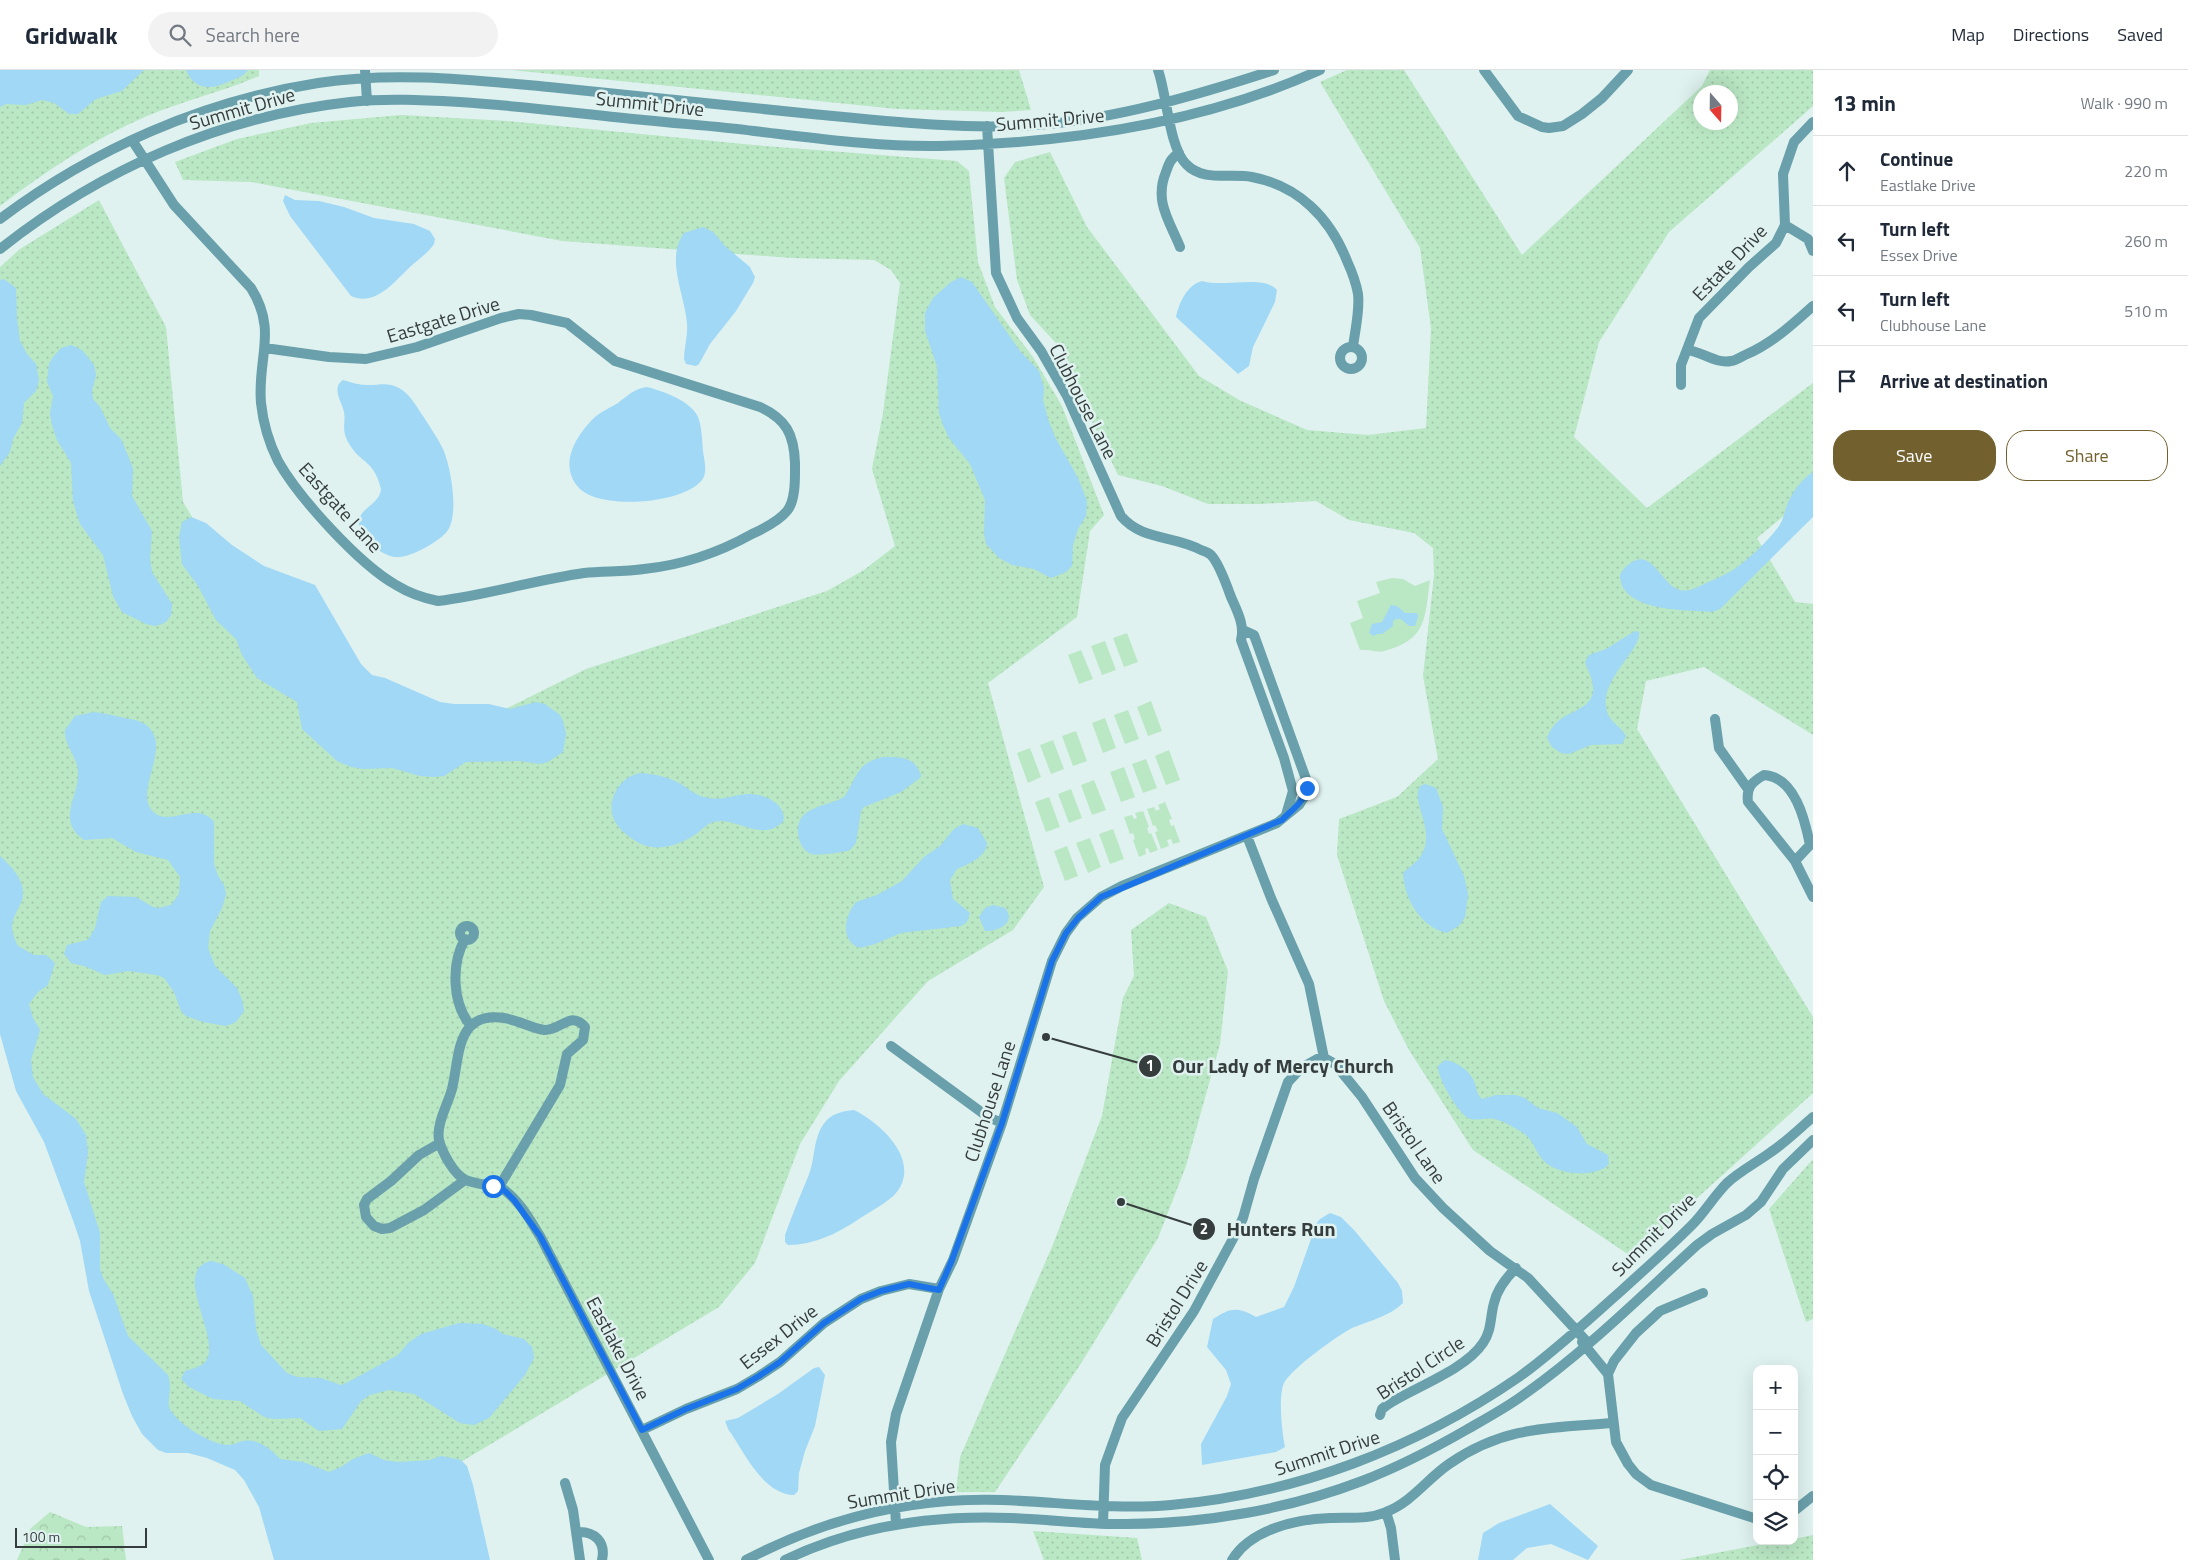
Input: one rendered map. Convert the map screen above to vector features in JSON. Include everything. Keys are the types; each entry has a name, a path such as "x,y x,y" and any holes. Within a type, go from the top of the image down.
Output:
{"street":[{"path":"1158,70 1179,153 1186,164 1197,172 1208,176 1235,176 1266,181 1295,194 1319,213 1341,246 1355,281 1358,301 1353,347"},
{"name":"Summit Drive","path":"0,220 69,172 107,151 197,114 242,99 365,74 452,79 913,124 987,126 1038,125 1167,103 1274,70"},
{"name":"Summit Drive","path":"0,249 51,211 110,176 144,159 193,140 270,116 308,108 367,101 433,101 492,104 834,140 937,146 1072,137 1170,120 1242,100 1320,70"},
{"path":"1484,70 1518,116 1542,128 1549,128 1562,126 1582,114 1602,98 1628,70"},
{"path":"365,74 367,101"},
{"name":"Estate Drive","path":"1681,385 1680,371 1698,318 1776,243 1785,225 1783,174 1794,142 1813,122"},
{"name":"Clubhouse Lane","path":"987,126 996,273 1017,318 1041,351 1067,396 1117,511 1125,522 1142,533 1184,543 1211,556 1229,590 1243,630 1241,640 1284,758 1293,791 1286,816"},
{"path":"132,140 174,205 252,288 263,310 266,348"},
{"path":"1179,153 1171,158 1160,190 1160,200 1180,247"},
{"name":"Estate Drive","path":"1785,225 1808,239 1813,251"},
{"path":"1687,350 1694,350 1709,358 1730,362 1756,350 1781,334 1813,306"},
{"name":"Eastgate Drive","path":"266,348 329,357 366,359 417,347 501,318 519,314 531,315 568,323 616,361 760,406 776,416 788,429 794,451 794,490 787,512 759,531 735,544 693,560 667,566"},
{"name":"Eastgate Lane","path":"266,348 262,369 261,403 268,436 279,461 305,497 359,558 395,585 420,597 438,601 584,573 667,566"},
{"name":"Clubhouse Lane","path":"896,1524 891,1442 892,1428 939,1290 952,1260 1002,1123 1052,961 1066,933 1078,918 1101,897 1118,888 1277,823 1299,805 1304,797 1307,788 1306,779 1254,635 1243,630"},
{"path":"1715,720 1718,748 1748,789"},
{"path":"1795,861 1810,845 1806,827 1789,789 1782,780 1772,775 1764,775 1753,781 1748,789 1748,802 1757,816 1795,861 1813,897"},
{"path":"1247,836 1308,984 1324,1058"},
{"path":"465,939 459,950 456,994 461,1012 471,1026"},
{"path":"494,1018 506,1018 544,1030 552,1029 569,1020 581,1022 585,1027 583,1040 566,1054 560,1085 499,1187 465,1180 453,1167 440,1143 439,1131 452,1087 457,1052 471,1026 482,1020 494,1018"},
{"path":"891,1046 988,1117 1002,1123"},
{"name":"Bristol Drive","path":"1103,1524 1105,1464 1122,1418 1194,1311 1235,1235 1288,1082 1300,1068 1317,1058 1324,1058"},
{"name":"Bristol Lane","path":"1324,1058 1335,1064 1362,1097 1415,1178 1471,1235 1516,1268 1546,1296 1608,1374"},
{"name":"Summit Drive","path":"746,1560 820,1527 856,1516 895,1508 936,1501 978,1500 1104,1507 1172,1505 1234,1496 1294,1484 1404,1444 1475,1405 1519,1377 1575,1331 1689,1228 1736,1175 1773,1151 1813,1117"},
{"name":"Summit Drive","path":"785,1560 849,1535 896,1524 973,1517 1103,1524 1156,1522 1232,1514 1310,1497 1362,1481 1435,1447 1493,1415 1542,1381 1698,1245 1712,1234 1746,1215 1761,1202 1783,1169 1813,1140"},
{"path":"440,1143 419,1154 391,1181 367,1199 364,1205 366,1217 374,1226 382,1229 390,1228 424,1210 465,1180"},
{"name":"Eastlake Drive","path":"499,1187 514,1200 540,1236 710,1560"},
{"name":"Bristol Circle","path":"1380,1415 1382,1409 1387,1405 1448,1372 1474,1355 1483,1344 1489,1331 1493,1304 1498,1291 1506,1278 1516,1268"},
{"name":"Essex Drive","path":"642,1430 686,1409 737,1389 759,1376 780,1362 824,1323 861,1299 881,1291 909,1284 939,1290"},
{"path":"1703,1293 1660,1311 1645,1323 1622,1349 1608,1374 1616,1442 1621,1454 1632,1469 1646,1482 1753,1518"},
{"path":"1232,1560 1239,1550 1250,1541 1280,1526 1313,1519 1359,1519 1386,1512 1410,1498 1443,1468 1462,1455 1489,1442 1533,1429 1613,1423"},
{"path":"565,1483 574,1510 580,1560"},
{"path":"1798,1508 1813,1496"},
{"path":"1386,1512 1391,1528 1395,1560"},
{"path":"577,1532 589,1532 600,1540 603,1553 602,1560"}],"green space":[{"path":"0,70 259,70 259,76 127,125 71,156 0,206"},
{"path":"511,70 1019,70 1031,110 1002,112 897,109"},
{"path":"1347,70 1404,70 1522,255 1693,94 1693,130 1738,130 1738,85 1702,85 1710,70 1813,70 1813,106 1669,232 1599,342 1574,437 1647,508 1813,383 1813,492 1757,538 1795,602 1813,604 1813,735 1704,667 1646,681 1637,729 1813,1017 1813,1093 1632,1257 1473,1150 1409,1050 1384,1001 1337,855 1339,819 1397,797 1438,759 1423,676 1434,575 1433,548 1414,533 1349,520 1316,501 1208,504 1162,486 1118,475 1087,411 1065,353 1030,315 1017,280 1004,178 1015,162 1050,152 1087,227 1199,376 1241,401 1307,430 1368,435 1426,428 1431,328 1420,248 1320,82"},
{"path":"401,115 508,121 754,145 957,161 969,171 978,262 995,307 1033,357 1062,406 1104,515 1090,531 1077,617 988,683 1044,887 1013,930 928,981 839,1081 800,1144 755,1263 719,1307 426,1483 362,1492 168,1427 141,1398 0,1000 0,267 20,249 99,200 166,327 183,502 288,675 481,721 586,669 827,591 864,570 895,546 872,469 883,413 900,283 891,270 874,260 792,258 562,241 252,182 183,180 175,162 237,139 311,123"},
{"path":"1392,578 1403,579 1415,586 1430,580 1427,606 1421,626 1409,641 1398,646 1384,651 1360,650 1350,623 1363,618 1357,601 1380,593 1376,582"},
{"path":"1127,633 1138,662 1124,667 1113,638"},
{"path":"1105,641 1116,670 1102,675 1091,646"},
{"path":"1081,650 1093,679 1079,684 1068,655"},
{"path":"1151,701 1162,731 1148,736 1137,707"},
{"path":"1128,710 1139,739 1125,744 1114,715"},
{"path":"1105,718 1116,748 1103,753 1092,723"},
{"path":"1076,731 1087,761 1073,766 1062,736"},
{"path":"1053,740 1064,769 1051,774 1040,745"},
{"path":"1030,748 1041,777 1028,783 1017,753"},
{"path":"1169,750 1180,780 1166,785 1155,756"},
{"path":"1146,759 1157,788 1143,793 1132,764"},
{"path":"1124,767 1135,797 1121,802 1110,772"},
{"path":"1094,780 1106,810 1092,815 1081,785"},
{"path":"1071,789 1082,818 1069,823 1058,794"},
{"path":"1049,797 1060,827 1046,832 1035,802"},
{"path":"1165,802 1172,819 1169,820 1171,826 1174,825 1180,842 1173,844 1171,839 1167,840 1169,846 1161,849 1155,832 1158,831 1155,825 1153,826 1147,809 1154,807 1156,811 1160,809 1158,805"},
{"path":"1143,811 1149,827 1147,828 1149,834 1151,833 1158,850 1150,853 1148,848 1145,849 1146,854 1139,857 1133,840 1135,839 1133,833 1130,834 1124,817 1132,815 1134,819 1137,818 1135,813"},
{"path":"1113,829 1124,859 1110,864 1099,834"},
{"path":"1090,838 1101,867 1088,873 1076,843"},
{"path":"1067,846 1078,876 1065,881 1054,851"},
{"path":"1169,903 1206,917 1228,971 1220,1044 1186,1166 1158,1238 1080,1365 995,1492 956,1492 960,1457 1052,1247 1102,1116 1123,998 1134,976 1131,930"},
{"path":"1813,1159 1813,1319 1806,1322 1769,1209"},
{"path":"50,1512 86,1527 122,1526 126,1560 17,1560 31,1528"},
{"path":"1033,1531 1137,1538 1142,1560 1044,1560"},
{"path":"1813,1535 1813,1560 1679,1560 1758,1545 1798,1545 1798,1538"}],"water":[{"path":"0,70 144,70 122,91 96,99 78,114 69,114 54,103 42,100 26,105 6,104 0,107"},
{"path":"186,70 248,70 234,80 209,87 198,85 189,77"},
{"path":"285,195 295,200 319,201 344,207 374,218 414,224 430,231 435,239 434,244 384,291 369,298 351,296 290,216 283,201"},
{"path":"703,227 713,232 725,246 750,267 755,277 736,311 710,344 696,366 686,364 684,359 687,324 676,266 676,254 684,233"},
{"path":"961,277 972,282 1020,351 1039,371 1044,388 1043,400 1048,419 1055,437 1078,478 1087,501 1086,516 1078,529 1073,545 1072,566 1066,572 1051,578 1034,569 1012,565 999,558 986,544 984,534 985,500 970,464 949,438 939,413 937,366 925,331 925,313 933,298 951,282"},
{"path":"4,279 16,288 20,341 27,354 36,364 39,381 36,391 24,403 22,423 13,439 10,452 0,466 0,280"},
{"path":"1202,281 1211,283 1263,283 1271,285 1277,290 1275,302 1253,347 1249,366 1238,374 1176,317 1179,306 1188,290"},
{"path":"71,345 82,350 94,365 96,375 92,391 93,399 100,407 110,428 121,439 133,469 132,496 152,531 150,559 152,572 172,604 171,615 162,624 155,626 146,624 122,612 113,596 103,555 80,524 73,501 71,463 57,440 52,425 50,414 53,396 47,382 49,364 53,357 61,348"},
{"path":"343,380 362,385 384,384 399,388 415,404 446,457 453,490 453,513 448,530 438,540 408,555 395,557 378,550 364,536 359,525 361,515 377,499 381,489 375,472 357,454 346,437 344,412 338,395 338,387"},
{"path":"647,387 661,391 683,402 698,417 705,466 704,477 692,488 661,499 623,502 591,496 580,489 573,480 570,471 572,451 576,442 588,424 598,415 635,391"},
{"path":"1813,472 1813,517 1720,609 1712,612 1657,607 1631,596 1623,587 1621,573 1630,563 1639,559 1646,560 1652,564 1668,582 1680,590 1697,587 1733,570 1751,556 1775,532 1782,522 1793,492"},
{"path":"191,517 206,523 232,545 264,566 315,585 361,664 372,675 385,678 440,702 489,704 510,709 536,702 545,704 560,715 563,721 566,734 563,752 548,762 539,764 520,761 466,762 444,776 434,777 420,776 392,768 363,769 351,767 337,761 302,729 297,702 257,678 242,655 236,639 216,620 198,586 182,564 179,537 182,522"},
{"path":"1391,605 1397,606 1405,613 1417,613 1418,617 1415,626 1409,626 1401,619 1396,619 1393,621 1393,626 1382,634 1374,636 1369,633 1372,624 1382,622"},
{"path":"1635,631 1639,632 1638,639 1608,689 1606,700 1608,716 1626,736 1622,744 1591,745 1569,754 1561,753 1552,747 1547,738 1556,723 1589,702 1593,692 1593,684 1585,662 1589,655 1606,649"},
{"path":"94,712 138,721 143,723 152,732 156,743 155,756 147,795 149,805 156,814 162,817 170,817 200,813 208,816 214,822 214,864 226,894 222,908 210,931 208,948 215,966 237,988 242,1000 244,1011 236,1022 226,1026 203,1022 186,1016 181,1011 174,992 164,978 157,975 128,971 105,975 71,963 64,954 67,945 87,940 90,937 95,928 101,902 108,896 136,897 153,907 159,908 171,905 179,894 180,877 168,860 136,852 112,838 84,840 75,832 71,824 71,807 78,781 78,771 66,741 65,730 75,716"},
{"path":"883,757 901,758 911,761 918,769 921,775 920,778 901,792 864,807 861,811 856,843 850,850 837,853 811,854 803,848 798,832 798,826 802,817 810,810 844,797 862,767"},
{"path":"640,773 671,779 704,797 722,798 750,794 768,798 782,810 783,822 768,830 761,830 730,822 717,821 709,824 687,840 673,845 666,847 646,846 633,840 620,828 613,818 612,810 612,801 619,786 625,780"},
{"path":"1425,784 1436,788 1443,807 1442,829 1464,876 1468,894 1465,917 1460,925 1447,933 1437,930 1421,918 1410,901 1404,883 1403,873 1420,857 1425,847 1425,828 1418,801 1418,793 1420,786"},
{"path":"963,824 978,828 987,843 984,852 980,856 957,869 950,880 953,899 970,913 967,922 961,926 901,933 860,948 853,945 849,940 846,927 849,914 856,902 877,895 902,881 924,857 940,846 954,829"},
{"path":"0,856 14,870 22,887 22,900 12,923 18,946 34,955 46,955 55,963 48,985 38,992 29,1004 33,1018 40,1030 31,1060 33,1077 43,1094 76,1119 86,1135 88,1153 84,1182 100,1233 100,1269 113,1294 128,1336 168,1375 170,1385 169,1406 174,1415 187,1427 204,1438 228,1445 243,1441 254,1441 268,1448 280,1459 303,1462 329,1472 369,1453 384,1460 398,1462 430,1460 441,1456 461,1460 467,1466 473,1485 490,1560 274,1560 259,1507 244,1480 235,1470 207,1458 188,1453 166,1453 158,1450 142,1434 123,1394 89,1291 80,1241 74,1223 44,1142 16,1091 0,1034"},
{"path":"993,905 1005,908 1009,918 1000,928 985,931 979,917 985,908"},
{"path":"1445,1060 1458,1065 1469,1073 1482,1099 1496,1095 1516,1095 1525,1098 1538,1108 1557,1113 1577,1127 1587,1144 1608,1155 1609,1164 1595,1172 1565,1172 1556,1169 1542,1159 1526,1135 1505,1122 1468,1118 1453,1102 1444,1086 1438,1066"},
{"path":"854,1110 876,1124 895,1144 904,1168 903,1181 889,1200 843,1229 807,1243 788,1245 785,1242 785,1235 810,1170 818,1134 826,1121 835,1114"},
{"path":"1330,1213 1341,1217 1354,1230 1398,1283 1402,1291 1403,1303 1386,1315 1345,1332 1315,1353 1296,1369 1284,1383 1281,1405 1285,1447 1276,1452 1202,1465 1201,1444 1227,1396 1231,1384 1226,1370 1207,1347 1213,1319 1224,1312 1234,1310 1244,1311 1256,1317 1284,1307 1294,1287 1311,1239 1313,1227 1320,1219"},
{"path":"211,1261 223,1264 245,1278 253,1296 256,1329 261,1345 287,1373 297,1377 321,1378 341,1385 398,1355 408,1343 421,1334 459,1323 483,1324 503,1334 524,1339 532,1347 534,1358 525,1375 489,1418 474,1425 460,1423 414,1394 389,1390 370,1395 361,1401 342,1429 319,1431 300,1418 274,1419 264,1417 240,1401 213,1399 189,1387 181,1379 185,1371 196,1368 206,1361 209,1350 208,1337 196,1291 195,1277 200,1267"},
{"path":"819,1367 825,1375 815,1426 799,1473 798,1491 794,1495 783,1493 772,1487 755,1470 728,1429 725,1421 738,1418 778,1394 814,1368"},
{"path":"1550,1504 1598,1546 1588,1560 1551,1544 1527,1548 1513,1560 1478,1560 1483,1533 1499,1523"}],"place":[{"name":"Our Lady of Mercy Church","path":"1046,1037"},
{"name":"Hunters Run","path":"1121,1202"}],"route":[{"path":"493,1186 504,1190 514,1200 529,1218 540,1236 642,1430 686,1409 737,1389 780,1362 824,1323 861,1299 881,1291 909,1284 939,1290 952,1260 1002,1123 1052,961 1066,933 1091,905 1101,897 1122,886 1282,820 1299,805 1307,788"}]}
